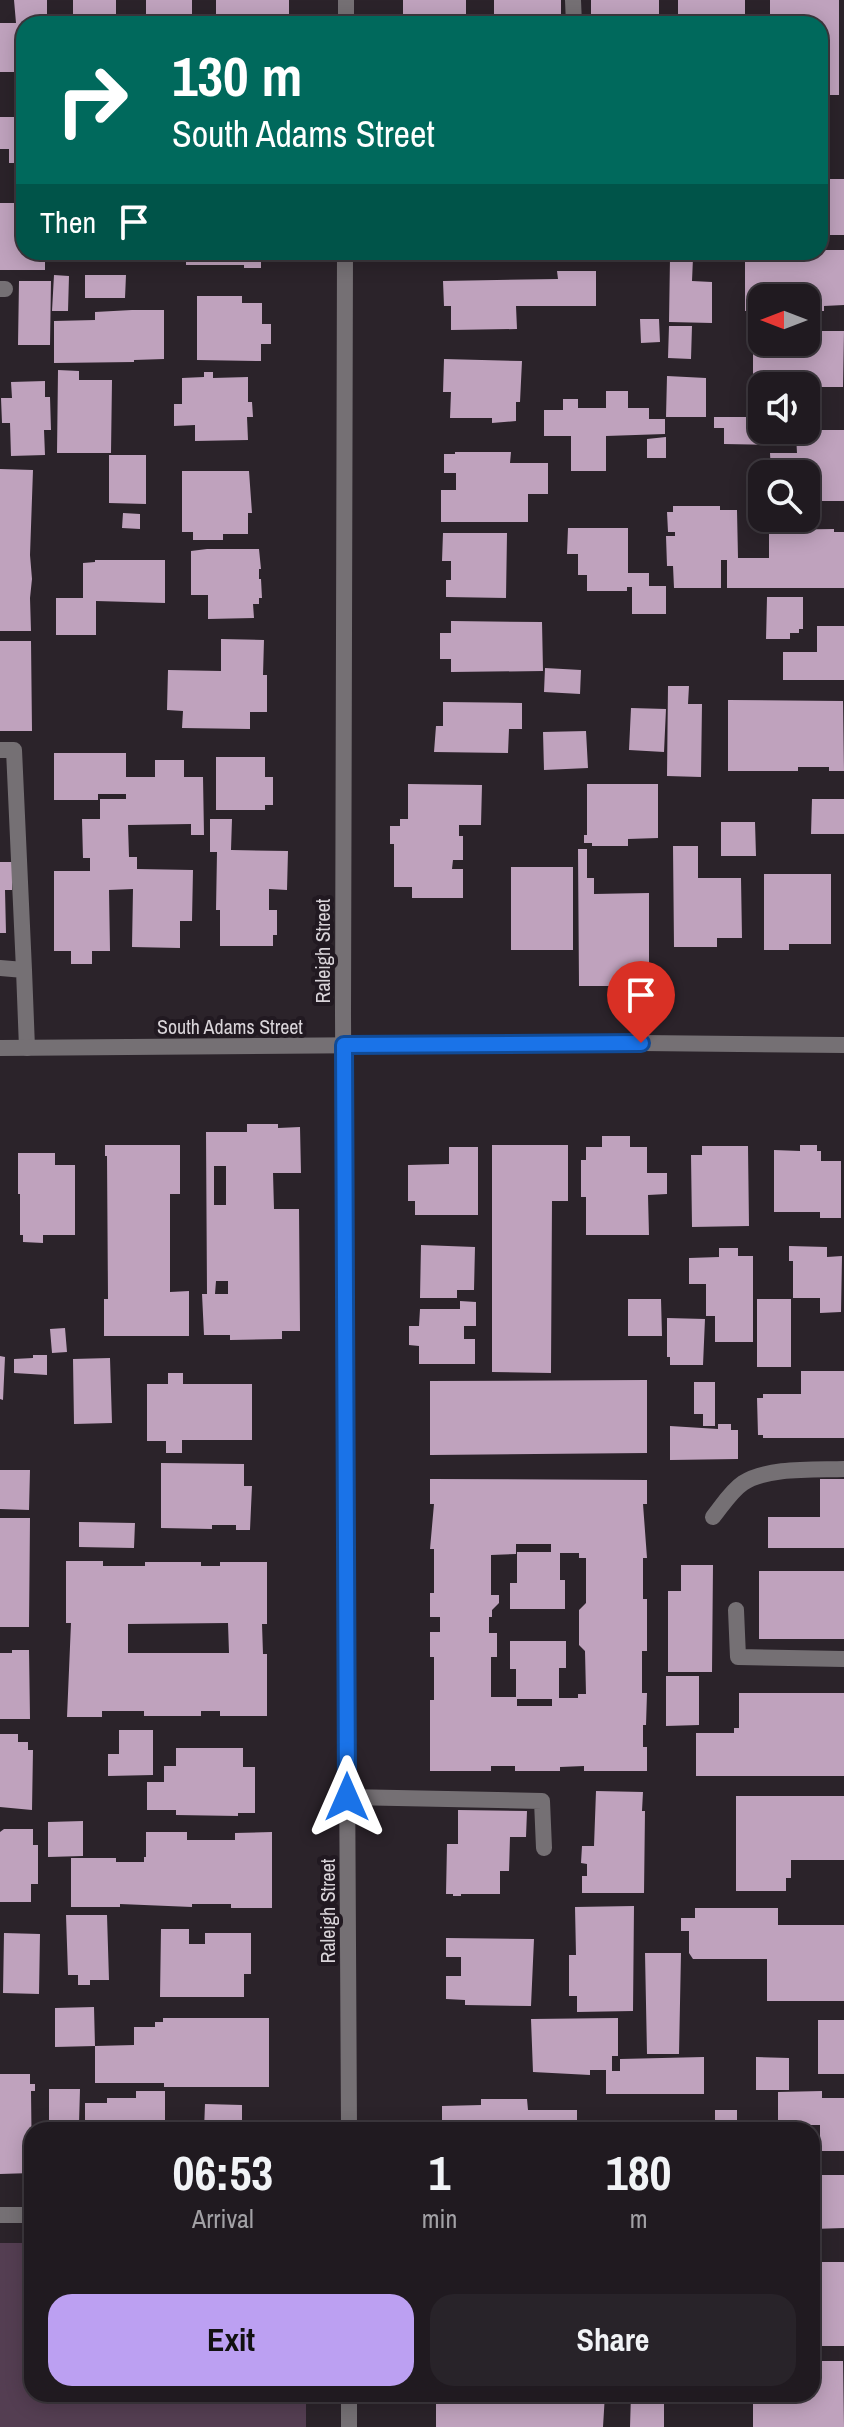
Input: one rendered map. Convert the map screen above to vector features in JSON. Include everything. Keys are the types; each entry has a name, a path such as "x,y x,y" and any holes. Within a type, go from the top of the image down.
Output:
{"street":[{"name":"Raleigh Street","path":"345,260 344,1045 349,2122"},
{"path":"0,750 14,750 27,1048"},
{"path":"0,968 24,970"},
{"name":"South Adams Street","path":"0,1048 626,1043 844,1045"},
{"path":"713,1517 742,1483 759,1475 844,1469"},
{"path":"736,1610 738,1657 844,1659"},
{"path":"347,1797 542,1801 544,1848"},
{"path":"0,2215 24,2215"},
{"path":"349,2402 349,2427"}],"shaded area":[{"path":"0,2243 24,2243 24,2402 306,2402 306,2427 0,2427"}],"building":[{"path":"14,0 47,0 47,16 16,16 16,23"},
{"path":"73,0 116,0 116,16 73,16"},
{"path":"146,0 192,0 192,16 146,16"},
{"path":"216,0 289,0 289,16 216,16"},
{"path":"403,0 466,0 466,15 476,15 476,16 403,16"},
{"path":"494,0 561,0 561,16 494,16"},
{"path":"591,0 659,0 659,16 591,16"},
{"path":"678,0 745,0 745,16 678,16"},
{"path":"770,0 839,0 839,95 828,95 828,16 770,16"},
{"path":"0,23 16,23 16,72 0,72"},
{"path":"0,117 16,117 16,163 9,163 9,149 0,149"},
{"path":"828,179 844,179 844,235 828,235"},
{"path":"0,203 16,203 16,260 45,260 45,270 0,270"},
{"path":"828,250 844,250 844,305 824,306 824,311 820,311 820,284 748,284 748,311 745,311 745,260 828,260"},
{"path":"186,260 261,260 261,268 186,265"},
{"path":"670,260 693,260 692,281 712,282 712,323 669,322"},
{"path":"557,271 596,271 596,306 516,306 517,329 451,330 451,306 444,306 443,281 558,279"},
{"path":"54,275 69,276 68,311 52,311"},
{"path":"85,275 126,275 125,298 85,298"},
{"path":"19,281 51,281 50,345 18,345"},
{"path":"197,296 242,296 242,303 262,303 262,324 271,324 271,344 261,344 261,361 197,360"},
{"path":"164,310 164,359 54,363 54,321 95,320 95,312"},
{"path":"640,319 659,319 660,342 641,343"},
{"path":"669,326 692,326 691,359 668,358"},
{"path":"820,331 844,331 843,387 820,387 820,372 753,372 753,356 820,356"},
{"path":"444,359 522,361 516,421 492,423 492,418 450,418 451,392 443,392"},
{"path":"58,370 79,371 79,380 112,380 111,453 57,453"},
{"path":"204,372 213,372 213,378 248,377 248,402 252,402 253,417 247,417 248,440 195,441 195,425 174,426 174,404 182,404 182,378 204,377"},
{"path":"667,376 706,378 706,417 666,417"},
{"path":"45,381 45,397 50,397 51,430 44,430 45,455 11,456 10,423 2,423 1,398 12,398 11,382"},
{"path":"606,391 628,391 628,408 649,408 649,419 665,419 665,434 606,436 606,471 571,471 571,436 544,436 544,410 563,410 563,399 578,399 578,408 606,408"},
{"path":"714,417 748,417 748,444 773,445 724,444 724,428 714,428"},
{"path":"820,430 844,430 844,501 820,501 820,460 770,460 770,453 797,453 796,444 820,444"},
{"path":"666,437 666,458 647,458 647,439"},
{"path":"511,452 510,463 548,463 548,494 528,494 528,522 441,522 441,490 456,490 456,473 444,473 444,454"},
{"path":"109,455 146,455 146,504 109,503"},
{"path":"0,469 33,470 31,631 0,631"},
{"path":"182,471 249,471 252,513 248,513 248,534 223,534 223,540 193,540 193,532 182,532"},
{"path":"673,506 720,506 720,510 737,510 738,558 769,558 769,532 834,529 834,532 844,532 844,588 727,588 727,560 721,560 721,588 674,588 673,566 667,566 666,536 675,536 675,532 668,532 667,512 673,512"},
{"path":"123,513 140,514 140,529 122,528"},
{"path":"568,528 628,528 628,573 649,573 649,586 666,586 666,614 632,614 632,587 627,587 627,591 587,591 587,575 578,575 578,554 567,554"},
{"path":"443,533 507,533 506,598 446,597 446,580 451,580 451,561 442,561"},
{"path":"259,549 262,598 259,598 259,604 253,604 254,618 208,619 208,595 191,595 191,551"},
{"path":"95,560 165,560 165,603 96,601 96,635 56,635 56,598 83,598 83,563"},
{"path":"767,597 803,597 803,629 799,629 799,633 790,633 790,639 766,639"},
{"path":"451,621 542,622 543,671 451,672 451,659 440,659 440,633 451,633"},
{"path":"817,626 844,626 844,680 783,680 783,652 817,652"},
{"path":"221,639 264,640 263,675 267,675 267,712 250,712 250,729 182,728 183,711 167,710 168,670 221,671"},
{"path":"0,641 31,641 32,731 0,731"},
{"path":"545,668 581,670 580,694 544,692"},
{"path":"668,686 689,686 688,704 702,704 701,777 667,776"},
{"path":"728,700 843,701 844,771 829,771 829,767 798,767 798,771 728,771"},
{"path":"443,702 522,703 522,729 509,729 508,753 434,752 436,726 443,726"},
{"path":"631,708 666,709 664,752 629,750"},
{"path":"586,731 588,768 544,770 543,732"},
{"path":"54,753 126,753 126,777 155,777 155,760 184,760 184,777 203,777 204,835 191,835 191,824 128,825 129,857 137,857 137,869 193,870 192,921 180,921 180,948 132,947 133,889 109,890 110,951 92,951 92,964 71,964 71,951 54,951 54,871 90,871 90,858 83,858 82,819 100,819 100,799 126,799 126,794 98,794 98,800 54,800"},
{"path":"216,757 265,757 265,777 273,777 273,805 265,805 265,810 216,810"},
{"path":"408,784 482,785 481,825 459,825 459,836 463,836 463,860 453,860 452,869 463,869 463,898 412,898 412,887 394,887 394,844 390,844 390,826 400,826 400,819 408,819"},
{"path":"587,784 658,784 658,838 628,839 628,846 592,846 592,843 584,843 584,835 587,835"},
{"path":"812,799 844,799 844,834 811,834"},
{"path":"210,819 232,819 231,850 288,851 287,890 269,889 269,910 277,910 277,935 273,935 273,946 220,946 220,910 216,910 217,852 210,852"},
{"path":"721,822 755,822 756,856 721,856"},
{"path":"673,846 698,846 698,878 741,878 742,938 717,938 717,947 674,947"},
{"path":"578,849 587,849 587,878 594,878 594,894 649,893 649,986 579,986"},
{"path":"0,862 12,862 12,890 5,890 6,933 0,933"},
{"path":"511,867 573,867 573,950 511,950"},
{"path":"764,874 831,874 831,944 789,944 789,950 764,950"},
{"path":"247,1124 300,1127 301,1173 273,1173 274,1209 299,1209 300,1331 282,1331 282,1339 230,1340 230,1335 204,1335 202,1294 207,1294 206,1132 247,1132","holes":["214,1166 226,1166 226,1205 214,1205","216,1281 228,1281 228,1294 215,1294"]},
{"path":"602,1136 630,1136 630,1147 647,1147 647,1173 667,1173 667,1194 648,1195 649,1235 586,1235 586,1197 581,1197 581,1160 586,1160 586,1147 602,1147"},
{"path":"105,1145 180,1145 180,1194 170,1194 170,1292 189,1291 189,1336 104,1336 104,1299 108,1299"},
{"path":"492,1145 568,1145 568,1201 552,1201 551,1373 492,1372"},
{"path":"800,1145 817,1145 817,1151 821,1151 821,1161 841,1161 841,1218 820,1218 820,1212 774,1212 774,1150 800,1151"},
{"path":"702,1146 748,1146 749,1226 692,1227 691,1155 702,1155"},
{"path":"449,1147 478,1147 478,1215 415,1215 415,1201 408,1201 408,1165 449,1164"},
{"path":"18,1153 55,1153 55,1165 75,1165 75,1235 43,1235 43,1243 23,1242 23,1235 20,1235"},
{"path":"421,1245 475,1247 474,1290 457,1290 457,1298 420,1298"},
{"path":"789,1246 827,1247 827,1257 842,1256 841,1312 820,1313 820,1298 793,1298 793,1261 789,1261"},
{"path":"719,1248 738,1248 738,1256 753,1256 753,1342 715,1342 715,1316 706,1316 706,1284 689,1284 689,1258 719,1257"},
{"path":"628,1299 661,1299 662,1336 628,1336"},
{"path":"757,1299 791,1299 791,1367 757,1367"},
{"path":"460,1301 476,1302 476,1326 464,1326 464,1339 475,1339 475,1364 419,1364 419,1346 409,1345 409,1326 419,1326 420,1309 460,1309"},
{"path":"667,1318 705,1319 703,1365 670,1365 670,1357 667,1357"},
{"path":"65,1328 67,1352 52,1353 50,1329"},
{"path":"33,1355 47,1355 47,1375 14,1373 14,1359 33,1358"},
{"path":"0,1356 5,1357 3,1400 0,1399"},
{"path":"110,1358 112,1423 74,1424 73,1359"},
{"path":"801,1371 844,1371 844,1438 763,1438 763,1435 758,1435 757,1398 763,1398 763,1394 801,1394"},
{"path":"168,1373 183,1373 183,1384 252,1384 252,1440 182,1440 182,1453 166,1453 166,1441 147,1441 147,1384 168,1384"},
{"path":"647,1380 647,1453 430,1455 430,1381"},
{"path":"694,1382 715,1382 715,1426 703,1426 703,1414 694,1414"},
{"path":"718,1424 731,1424 731,1430 738,1430 738,1459 670,1460 670,1426 718,1429"},
{"path":"161,1463 244,1464 244,1486 252,1486 250,1530 236,1530 236,1525 212,1525 212,1529 161,1528"},
{"path":"0,1470 30,1470 29,1510 0,1509"},
{"path":"430,1479 647,1480 647,1504 643,1504 647,1558 643,1558 643,1599 647,1599 647,1651 642,1651 642,1693 647,1693 643,1747 647,1747 647,1771 584,1771 584,1766 560,1767 560,1771 515,1771 515,1766 491,1766 491,1771 430,1771 430,1700 434,1700 434,1657 430,1657 430,1632 440,1632 440,1617 430,1617 430,1593 434,1593 434,1549 430,1549 434,1504 430,1504","holes":["516,1544 551,1544 551,1552 517,1552 517,1583 510,1583 510,1609 565,1609 565,1580 560,1580 560,1553 579,1553 579,1558 586,1558 586,1603 579,1610 579,1645 585,1651 586,1694 578,1694 578,1698 559,1698 559,1668 566,1668 566,1641 510,1641 510,1669 516,1669 516,1697 491,1697 491,1657 497,1657 497,1633 489,1633 489,1617 492,1617 492,1610 499,1603 499,1595 491,1595 491,1555 516,1554","517,1699 552,1699 552,1706 517,1706"]},
{"path":"820,1479 844,1479 844,1548 768,1548 768,1517 820,1517"},
{"path":"0,1518 30,1518 29,1627 0,1627"},
{"path":"79,1522 135,1523 134,1548 79,1547"},
{"path":"66,1561 103,1561 103,1566 145,1566 145,1562 201,1562 201,1566 220,1566 220,1562 267,1562 267,1624 262,1624 263,1654 267,1654 267,1716 220,1716 220,1711 201,1711 201,1716 144,1716 144,1711 102,1711 102,1717 67,1717 71,1623 66,1623","holes":["228,1623 229,1653 128,1653 128,1624"]},
{"path":"681,1565 713,1565 712,1672 668,1672 668,1591 681,1591"},
{"path":"759,1571 844,1571 844,1639 759,1639"},
{"path":"12,1650 29,1650 30,1719 0,1719 0,1653 12,1653"},
{"path":"666,1676 699,1676 699,1725 666,1726"},
{"path":"739,1693 844,1693 844,1776 696,1776 696,1733 734,1733 734,1728 739,1728"},
{"path":"119,1730 153,1730 153,1775 108,1776 108,1754 119,1754"},
{"path":"0,1734 18,1734 18,1742 28,1742 28,1750 33,1750 32,1810 0,1807"},
{"path":"176,1748 243,1748 243,1767 255,1767 255,1813 238,1813 238,1816 176,1815 176,1810 147,1810 147,1782 164,1782 164,1766 176,1766"},
{"path":"596,1791 643,1792 644,1893 582,1893 582,1876 587,1876 587,1864 581,1863 582,1846 594,1846"},
{"path":"736,1796 844,1796 844,1860 791,1860 791,1878 786,1878 786,1891 736,1891"},
{"path":"458,1810 527,1811 526,1837 510,1837 509,1871 500,1871 500,1894 446,1894 447,1844 458,1844"},
{"path":"83,1821 83,1856 48,1857 48,1822"},
{"path":"4,1829 33,1829 33,1845 38,1845 38,1884 31,1884 31,1902 0,1902 0,1832"},
{"path":"146,1832 187,1832 187,1840 235,1840 235,1833 272,1832 272,1908 231,1908 231,1904 71,1907 71,1858 116,1858 116,1862 144,1862"},
{"path":"634,1906 633,2011 577,2012 577,1996 569,1996 569,1955 576,1955 575,1907"},
{"path":"695,1908 778,1908 778,1925 844,1925 844,2001 767,2001 767,1959 693,1959 689,1953 689,1931 681,1931 681,1918 695,1918"},
{"path":"66,1915 107,1915 109,1980 90,1980 90,1985 78,1985 78,1975 68,1975"},
{"path":"161,1929 189,1929 189,1944 205,1944 205,1933 251,1933 251,1974 244,1974 244,1997 160,1997"},
{"path":"4,1933 40,1934 39,1994 3,1993"},
{"path":"446,1938 534,1939 531,2006 465,2005 465,2000 446,1999 446,1976 461,1976 461,1957 446,1957"},
{"path":"645,1953 681,1953 679,2054 647,2054"},
{"path":"94,2007 95,2046 55,2047 55,2008"},
{"path":"163,2018 269,2018 269,2087 164,2087 164,2083 95,2083 95,2046 134,2045 134,2027 155,2027 155,2022 163,2022"},
{"path":"618,2018 618,2056 612,2056 612,2071 620,2071 620,2059 704,2057 704,2094 606,2094 606,2070 590,2070 590,2075 533,2072 531,2019"},
{"path":"818,2020 844,2020 844,2074 818,2074"},
{"path":"756,2057 789,2058 789,2090 756,2090"},
{"path":"0,2074 30,2074 30,2084 35,2084 35,2091 31,2091 31,2122 24,2122 24,2173 0,2174"},
{"path":"49,2089 80,2089 79,2122 49,2122"},
{"path":"136,2091 165,2091 165,2121 85,2122 85,2103 107,2103 107,2098 136,2098"},
{"path":"822,2091 822,2098 844,2098 844,2151 820,2151 820,2122 778,2122 778,2092"},
{"path":"481,2099 527,2099 528,2110 577,2110 577,2122 442,2122 442,2106 481,2105"},
{"path":"205,2104 242,2105 242,2122 204,2122"},
{"path":"715,2110 737,2110 737,2122 715,2122"},
{"path":"820,2175 844,2175 844,2228 820,2229"},
{"path":"820,2262 844,2262 844,2346 820,2346"},
{"path":"820,2361 843,2361 844,2427 753,2427 753,2402 820,2402"},
{"path":"436,2402 605,2402 603,2427 436,2427"},
{"path":"631,2402 664,2402 664,2427 630,2427"}],"route":[{"path":"347,1797 344,1045 641,1043"}]}
